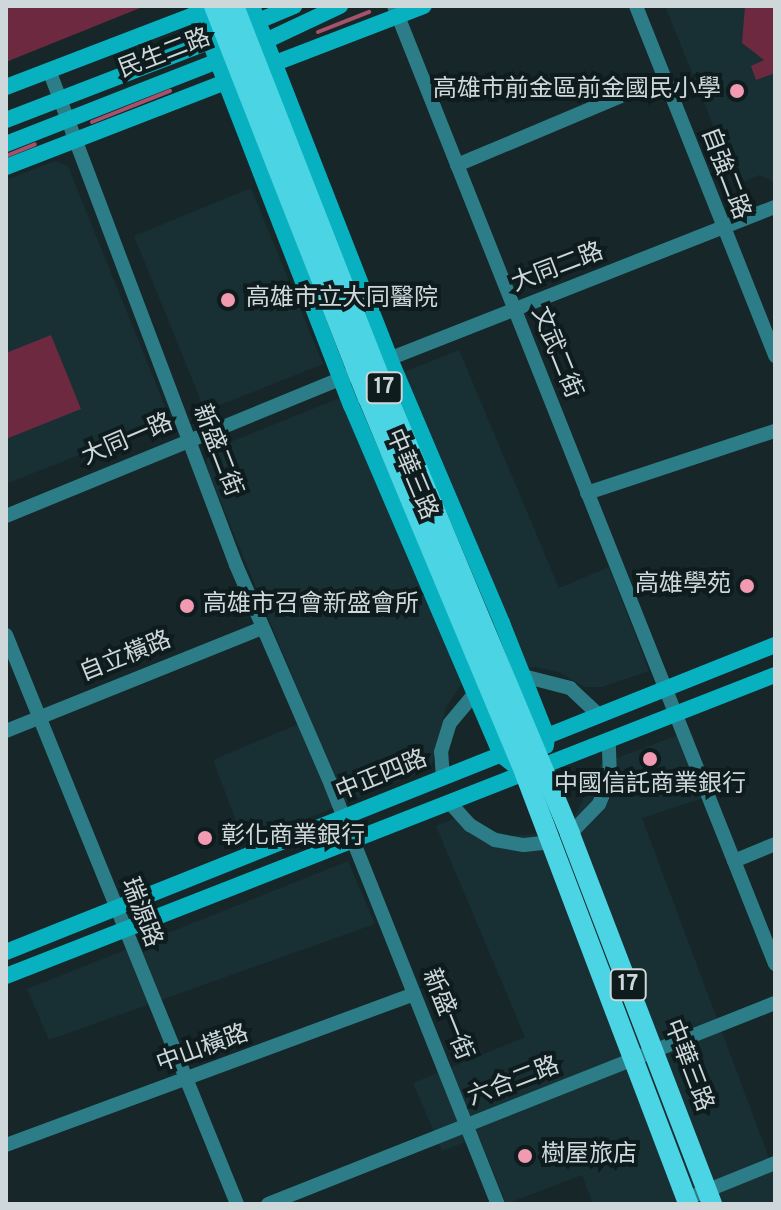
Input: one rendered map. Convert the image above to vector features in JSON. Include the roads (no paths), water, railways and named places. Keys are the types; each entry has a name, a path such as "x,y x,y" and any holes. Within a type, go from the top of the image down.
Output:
{"main road":[{"name":"中華三路","path":"234,6 242,51 366,369 561,838 654,1051 710,1198"},
{"name":"中華三路","path":"208,8 238,26"},
{"name":"中華三路","path":"561,838 632,1061 687,1202"}],"street":[{"name":"民生二路","path":"6,120 294,6"},
{"name":"民生二路","path":"6,144 242,51 340,6"},
{"path":"6,167 251,72 396,11 424,6"},
{"name":"自強二路","path":"636,6 721,228 775,356"},
{"path":"6,87 208,8"},
{"name":"文武二街","path":"396,11 775,964"},
{"name":"中華三路","path":"238,26 242,51 366,369 476,692 523,746 534,771"},
{"name":"新盛二街","path":"49,70 187,440 262,628 354,842"},
{"path":"457,165 664,78"},
{"name":"大同二路","path":"366,369 775,207"},
{"name":"中華三路","path":"366,369 523,676 523,746"},
{"name":"大同一路","path":"6,516 366,369"},
{"path":"587,493 775,431"},
{"name":"自立橫路","path":"6,731 262,628"},
{"name":"瑞源路","path":"6,635 122,929 237,1204"},
{"name":"中正四路","path":"6,952 775,645"},
{"name":"中正四路","path":"6,976 775,675"},
{"path":"523,676 570,688 599,715"},
{"path":"443,778 441,752 450,723 476,692"},
{"path":"450,803 470,825 495,840 524,845 561,838 599,804 610,778 609,741"},
{"name":"新盛一街","path":"354,842 498,1204"},
{"path":"734,861 775,844"},
{"name":"中山橫路","path":"6,1145 414,994"},
{"name":"六合二路","path":"268,1204 775,1003"},
{"path":"687,1202 710,1198 775,1163"}],"waterway":[{"path":"318,32 369,12"},
{"path":"92,122 170,91"},
{"path":"6,156 35,144"}],"place":[{"name":"高雄市前金區前金國民小學","path":"737,91"},
{"name":"高雄市立大同醫院","path":"228,300"},
{"name":"高雄學苑","path":"747,586"},
{"name":"高雄市召會新盛會所","path":"187,606"},
{"name":"中國信託商業銀行","path":"650,759"},
{"name":"彰化商業銀行","path":"205,838"},
{"name":"樹屋旅店","path":"525,1156"}]}
